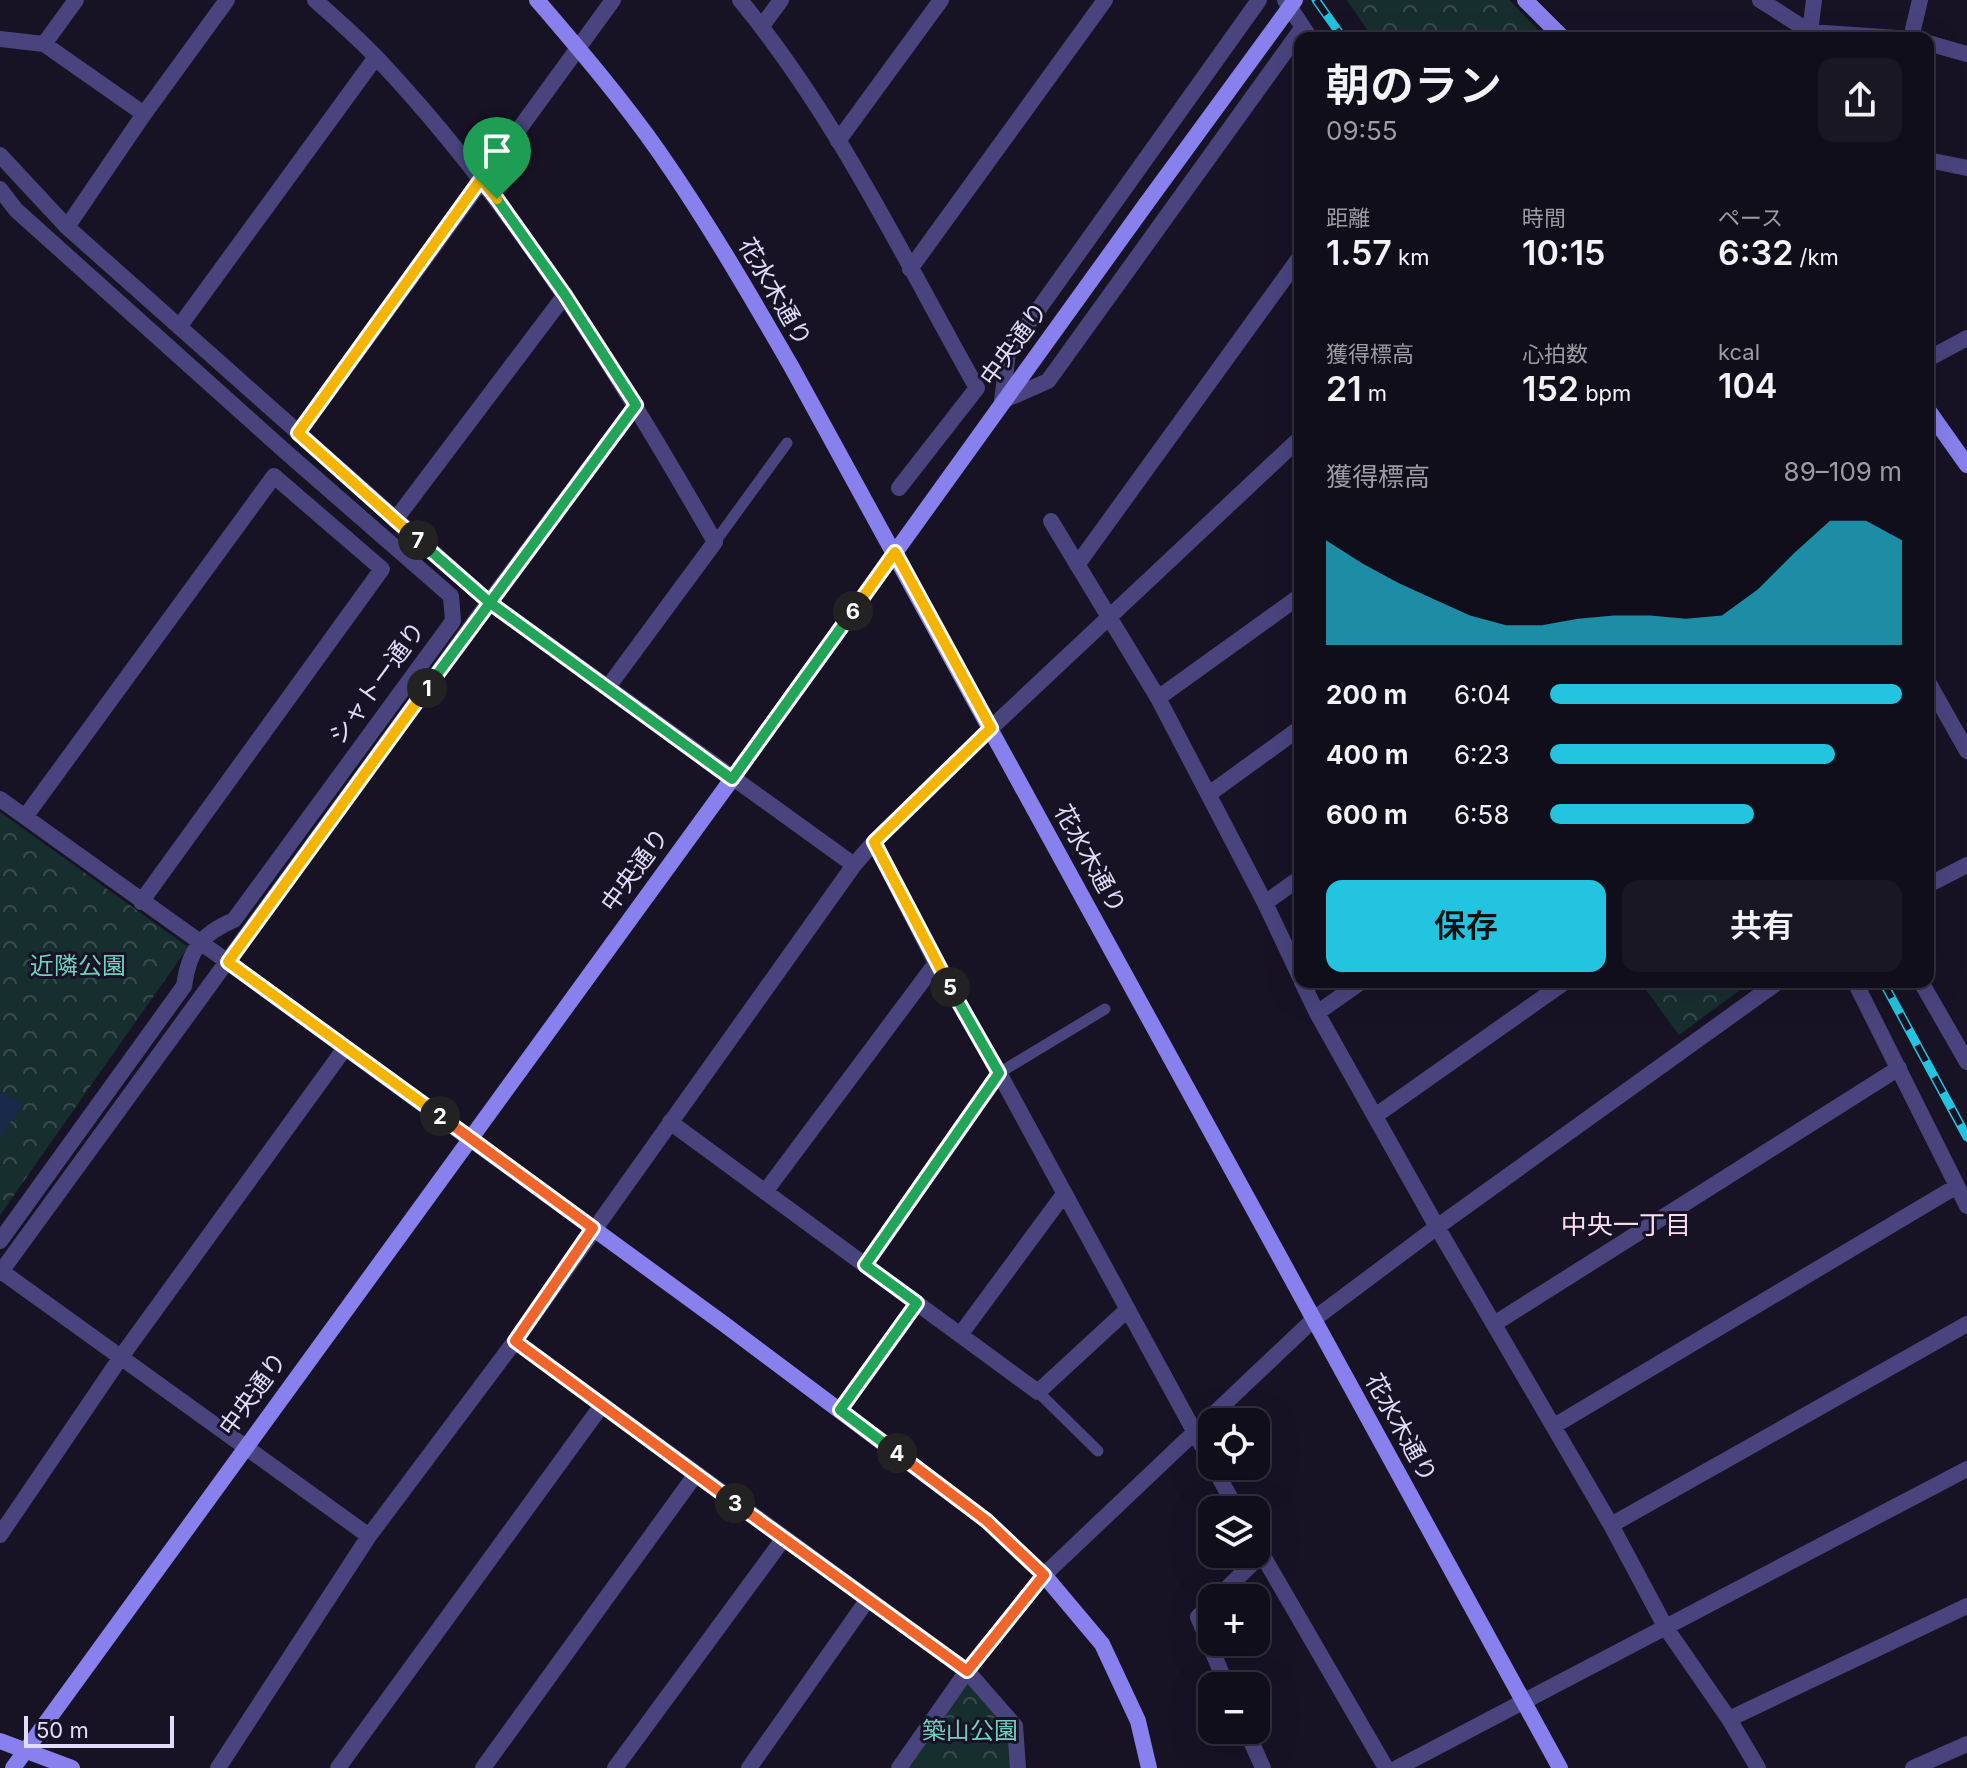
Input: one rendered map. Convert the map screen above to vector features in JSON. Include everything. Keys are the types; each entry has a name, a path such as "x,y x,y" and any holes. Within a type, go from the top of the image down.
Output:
{"street":[{"path":"44,44 76,0"},
{"path":"67,227 227,0"},
{"path":"315,0 376,57 481,179 565,295 636,405 715,542 608,687"},
{"name":"花水木通り","path":"537,0 658,150 719,242 895,552 1560,1768"},
{"path":"298,433 613,0"},
{"path":"740,0 762,26 838,141 977,388 899,488"},
{"path":"762,26 781,0"},
{"path":"838,141 941,0"},
{"path":"910,269 1105,0"},
{"path":"1002,401 1008,352 1259,0"},
{"path":"1285,0 1307,32"},
{"name":"中央通り","path":"13,1768 1295,0"},
{"path":"1525,0 1557,32"},
{"path":"1760,0 1810,32 1814,0"},
{"path":"1912,32 1920,0"},
{"path":"0,39 44,44 144,114"},
{"path":"1934,45 1967,54"},
{"path":"1002,401 1048,381 1294,50"},
{"path":"179,327 376,57"},
{"path":"0,155 67,227 489,602 854,865"},
{"path":"1934,161 1967,168"},
{"name":"シャトー通り","path":"0,189 16,210 451,596 453,621 234,920 213,929 199,942"},
{"path":"1077,565 1294,265"},
{"path":"395,520 565,295"},
{"path":"1934,356 1967,338"},
{"path":"369,1536 1,1272 636,405"},
{"path":"1934,418 1967,465"},
{"path":"218,1768 369,1536 515,1341 854,865 991,728 1294,444"},
{"path":"25,817 274,476 382,569 141,902"},
{"path":"1051,521 1158,698 1294,964"},
{"path":"1158,698 1294,600"},
{"path":"1934,693 1967,751"},
{"path":"1209,794 1294,732"},
{"path":"0,799 593,1228 987,1521 1044,1575 1102,1644 1138,1721 1149,1768"},
{"path":"874,842 936,963 1198,1439"},
{"path":"1934,882 1967,865"},
{"path":"1265,903 1294,882"},
{"path":"0,1241 184,986 186,967 199,942"},
{"path":"765,1192 936,963"},
{"path":"1305,988 1437,1227 1611,1525 1666,1628 1729,1719 1758,1768"},
{"path":"1317,1013 1352,988"},
{"path":"1375,1116 1556,988"},
{"path":"899,1768 967,1671 1044,1575 1314,1319 1770,988"},
{"path":"1858,988 1967,1206"},
{"path":"1924,988 1967,1062"},
{"path":"0,1535 121,1357 345,1048"},
{"path":"1494,1324 1899,1068"},
{"path":"865,1265 999,1073"},
{"path":"670,1122 1038,1392 1127,1310"},
{"path":"1554,1426 1957,1186"},
{"path":"960,1335 1064,1194"},
{"path":"840,1410 917,1303"},
{"path":"1611,1525 1967,1324"},
{"path":"515,1341 967,1671 1015,1726 1018,1768"},
{"path":"338,1768 602,1405"},
{"path":"1397,1768 1967,1469"},
{"path":"483,1768 696,1474"},
{"path":"615,1768 784,1538"},
{"path":"1229,1584 1243,1568"},
{"path":"1270,1568 1386,1768"},
{"path":"749,1768 868,1599"},
{"path":"1729,1719 1967,1606"},
{"path":"0,1741 72,1768"},
{"path":"1252,1744 1263,1768"},
{"path":"1913,1768 1967,1744"}],"lane":[{"path":"715,542 787,443"},
{"path":"999,1073 1105,1009"},
{"path":"1038,1392 1098,1451"}],"green space":[{"path":"1347,0 1509,0 1540,32 1369,32"},
{"name":"近隣公園","path":"0,812 188,947 0,1215"},
{"path":"1644,988 1743,988 1679,1035"},
{"name":"築山公園","path":"967,1671 1015,1726 1018,1768 899,1768"}],"water":[{"path":"0,1091 23,1105 0,1137"}],"railway":[{"path":"1316,0 1339,32"},
{"path":"1886,988 1967,1137"}],"district":[{"name":"中央一丁目","path":"1626,1225"}],"route":[{"path":"497,199 481,179 298,433 489,602 732,779 895,552 991,728 874,842 936,963 999,1073 865,1265 917,1303 840,1410 987,1521 1044,1575 967,1671 515,1341 593,1228 228,962 489,602 636,405 565,295 497,199"}]}
